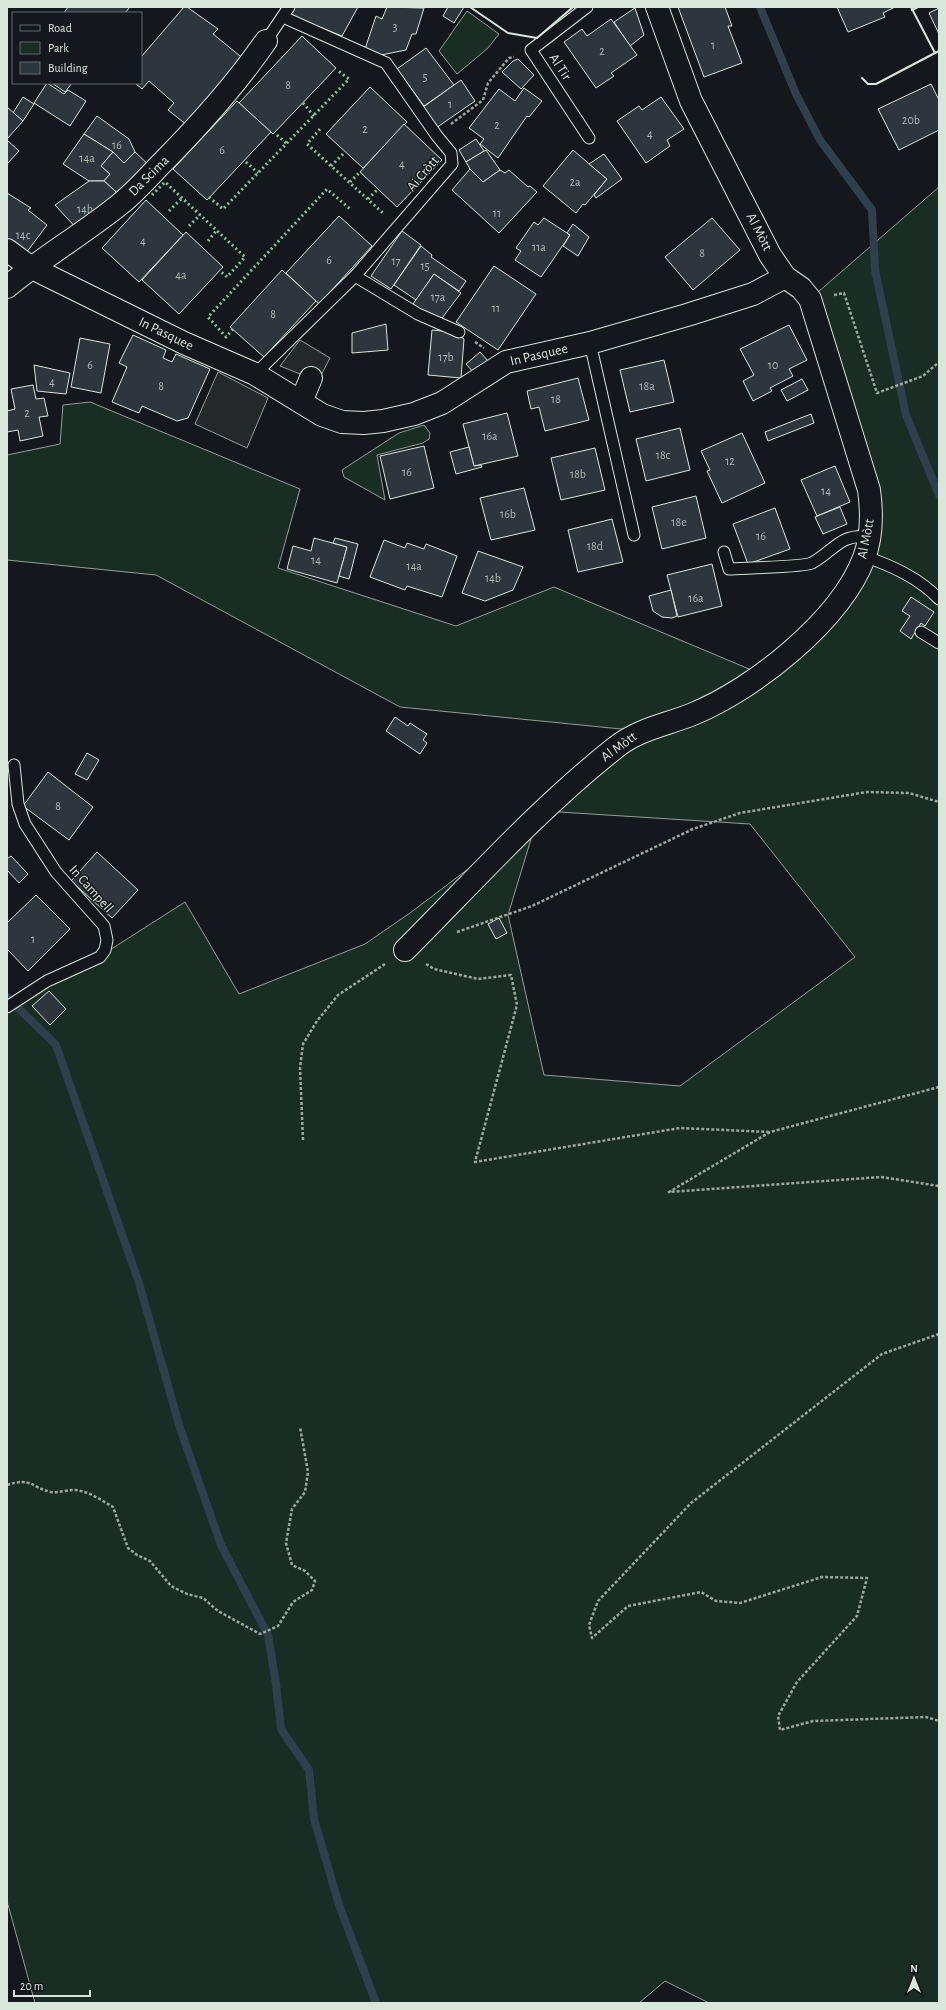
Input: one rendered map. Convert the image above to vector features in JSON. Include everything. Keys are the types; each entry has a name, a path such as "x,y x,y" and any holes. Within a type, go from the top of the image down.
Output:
{"street":[{"name":"Al Mòtt","path":"405,950 538,816 615,748 642,731 693,714 722,699 784,657 818,625 848,589 867,547 871,517 869,490 810,299 801,288 785,277 770,255 691,101 656,7"},
{"name":"Da Scima","path":"7,287 30,267 91,227 121,204 219,103 266,41"},
{"name":"In Pasquee","path":"7,250 30,267 184,343 255,374 322,415 342,422 364,423 383,421 414,414 442,403 506,362 590,343 753,294 785,277"},
{"path":"301,402 311,378"}],"lane":[{"name":"Al Tir","path":"587,7 532,50 589,138"},
{"path":"266,41 286,12"},
{"name":"Ai Cròtt","path":"255,374 355,276 452,164 451,153 437,136 386,63 286,12"},
{"path":"355,276 418,314 459,332"},
{"path":"590,343 634,536"},
{"path":"724,552 729,569 811,564 848,538 859,536 867,547 929,589 939,599"},
{"path":"921,632 939,643"},
{"name":"In Campell","path":"7,1007 46,981 100,957 105,950 107,940 104,926 56,872 25,824 18,804 14,765"}],"path":[{"path":"437,136 483,100 488,83 509,58 532,50"},
{"path":"810,299 844,293 877,393 923,376 939,362"},
{"path":"450,935 532,906 693,829 740,813 867,792 908,793 939,802"},
{"path":"303,1140 300,1068 303,1044 317,1021 338,995 405,950 434,969 478,979 511,975 517,1005 475,1162 680,1128 770,1132"},
{"path":"939,1087 770,1132 669,1192 881,1177 939,1186"},
{"path":"939,1334 882,1354 691,1503 598,1601 589,1625 592,1638 628,1606 701,1592 716,1601 740,1603 822,1577 867,1578 857,1616 797,1682 778,1716 780,1730 812,1721 926,1717 939,1721"},
{"path":"7,1485 20,1480 32,1483 52,1492 73,1490 85,1492 113,1507 128,1548 137,1555 150,1561 171,1586 187,1594 203,1598 218,1611 260,1634 278,1626 293,1602 312,1590 315,1581 305,1572 292,1565 286,1543 292,1508 305,1492 308,1472 300,1427"}],"green space":[{"path":"467,11 499,34 488,48 457,74 439,51"},
{"path":"939,187 939,2003 709,2003 665,1981 639,2003 35,2003 7,1901 7,1007 91,962 185,902 239,994 365,944 410,913 538,816 508,915 544,1075 680,1086 855,957 750,824 527,810 641,731 400,707 156,575 7,560 7,455 60,444 63,405 90,402 300,489 278,568 456,626 554,587 761,674 835,604 871,517 810,299"},
{"path":"424,425 430,433 429,439 423,443 377,455 385,500 344,477 342,470 399,433"}],"shaded area":[{"path":"300,340 330,358 318,381 280,366"},
{"path":"218,372 268,398 247,448 195,424"}],"building":[{"path":"68,7 130,7 126,12 65,12"},
{"path":"184,7 187,7 218,29 213,34 245,60 187,125 168,110 174,103 149,81 142,89 136,84 142,84 142,56"},
{"path":"293,7 358,7 342,36 289,15"},
{"path":"387,7 424,8 416,34 412,34 406,50 381,55 365,49 376,16 382,19"},
{"path":"448,7 464,7 454,23 443,16"},
{"path":"678,7 725,7 732,26 728,26 742,63 704,77"},
{"path":"837,7 895,7 883,13 885,17 848,32"},
{"path":"635,8 644,35 630,46 614,22"},
{"path":"939,8 939,34 929,13"},
{"path":"611,19 637,55 611,73 614,76 596,88 564,42 582,29 587,36"},
{"path":"302,36 336,68 273,134 239,103"},
{"path":"426,48 454,85 424,106 397,69"},
{"path":"518,59 534,75 521,89 502,72 513,61"},
{"path":"461,80 475,101 436,128 422,108"},
{"path":"46,84 64,94 68,90 86,101 70,126 34,103"},
{"path":"53,84 71,84 65,92"},
{"path":"931,84 939,100 939,130 899,150 878,109"},
{"path":"370,87 407,122 363,168 326,134"},
{"path":"524,88 542,101 529,117 527,116 498,158 480,144 484,139 469,128 499,89 515,101"},
{"path":"23,97 34,104 23,121 13,113"},
{"path":"661,97 684,129 667,140 670,146 646,163 617,121 639,106 642,110"},
{"path":"237,101 271,132 207,200 173,169"},
{"path":"7,107 23,121 7,139"},
{"path":"97,116 129,139 135,152 124,163 113,152 84,134"},
{"path":"404,124 442,160 397,207 360,172"},
{"path":"84,134 113,152 101,166 110,174 104,181 89,181 63,164"},
{"path":"476,139 484,151 466,162 459,150"},
{"path":"7,140 19,151 7,164"},
{"path":"486,150 500,170 483,182 470,169 466,162"},
{"path":"573,150 607,179 585,205 583,204 576,213 543,186"},
{"path":"113,152 124,163 135,152 152,168 124,199 104,181 110,174 101,166"},
{"path":"604,154 622,179 596,198 594,195 607,179 589,164"},
{"path":"470,169 483,182 500,170 505,173 509,170 528,187 530,186 537,192 499,233 452,190"},
{"path":"89,181 104,181 124,199 78,230 55,205"},
{"path":"7,193 31,208 28,210 47,225 23,257 7,246"},
{"path":"146,200 183,235 139,282 102,248"},
{"path":"339,216 372,246 319,304 286,273"},
{"path":"544,218 570,235 541,277 515,260 521,251 516,248 534,222 538,225"},
{"path":"712,218 740,250 693,290 665,257"},
{"path":"573,224 589,237 578,256 563,246 570,235 567,233"},
{"path":"402,231 421,245 391,289 371,276"},
{"path":"186,232 223,267 179,314 142,280"},
{"path":"421,246 432,255 431,257 466,281 459,291 434,274 416,300 394,285"},
{"path":"494,266 536,294 498,350 456,322"},
{"path":"282,270 316,301 264,357 230,327"},
{"path":"434,274 461,293 439,322 413,304"},
{"path":"386,324 388,350 352,353 352,333"},
{"path":"789,325 807,360 789,369 793,376 770,388 772,391 753,401 743,381 754,375 740,349"},
{"path":"432,330 453,332 464,339 461,378 428,375"},
{"path":"133,335 166,350 163,358 172,362 176,354 210,369 188,418 177,421 142,406 139,413 112,402 127,367 119,363"},
{"path":"80,338 110,344 101,393 71,387"},
{"path":"480,352 489,362 475,374 466,364"},
{"path":"664,360 674,402 630,412 620,370"},
{"path":"34,365 70,373 66,394 37,391"},
{"path":"578,378 589,420 545,431 539,407 531,409 527,391"},
{"path":"802,379 808,390 787,401 781,390"},
{"path":"33,385 36,399 44,398 48,416 39,417 43,436 20,441 18,430 7,432 7,411 15,409 11,389"},
{"path":"507,413 518,456 474,466 463,424"},
{"path":"811,414 814,423 768,441 765,432"},
{"path":"680,428 690,470 646,481 636,439"},
{"path":"742,433 765,483 722,503 707,471 710,470 701,451"},
{"path":"424,446 434,488 390,499 380,456"},
{"path":"469,447 474,466 481,465 482,467 456,474 450,452"},
{"path":"595,448 605,490 561,500 551,458"},
{"path":"835,466 850,502 817,516 801,480"},
{"path":"524,488 535,530 491,540 480,498"},
{"path":"696,496 706,538 662,549 652,507"},
{"path":"840,507 847,524 823,534 815,517"},
{"path":"775,508 790,549 748,564 733,524"},
{"path":"612,519 623,562 578,572 568,530"},
{"path":"314,538 347,547 337,583 287,569 293,546 311,551"},
{"path":"335,538 358,544 349,579 339,576 347,547 333,543"},
{"path":"384,540 405,548 407,543 424,549 426,544 457,556 442,597 407,586 405,590 370,577"},
{"path":"478,551 523,567 513,590 485,601 462,593"},
{"path":"712,564 722,606 678,617 667,575"},
{"path":"671,590 677,616 672,618 662,617 653,611 649,596"},
{"path":"911,597 934,612 925,626 921,623 911,639 900,631 910,616 902,611"},
{"path":"395,717 408,726 410,723 427,734 423,740 427,743 420,754 386,731"},
{"path":"87,753 99,760 87,780 75,774"},
{"path":"48,772 93,807 69,840 23,806"},
{"path":"97,852 138,890 112,918 71,881"},
{"path":"11,856 28,874 19,883 7,870 7,859"},
{"path":"36,895 70,929 28,971 7,949 7,923"},
{"path":"499,918 507,933 496,939 488,924"},
{"path":"49,991 66,1009 50,1025 32,1006"}],"waterway":[{"path":"760,7 796,94 820,140 872,210 875,270 906,415 939,495"},
{"path":"7,997 56,1045 139,1283 180,1428 221,1545 268,1635 276,1684 281,1729 309,1770 314,1819 339,1905 376,2003"}],"hedge":[{"path":"209,197 223,209 349,79 337,70"},
{"path":"303,103 314,116"},
{"path":"320,129 307,144 384,214"},
{"path":"277,135 287,144"},
{"path":"331,166 345,152"},
{"path":"246,162 258,173"},
{"path":"350,182 360,172"},
{"path":"152,195 165,182 245,257 227,277 220,271"},
{"path":"233,329 226,337 208,317 327,189 350,209"},
{"path":"368,199 378,189"},
{"path":"169,211 182,198"},
{"path":"189,226 200,215"},
{"path":"208,241 216,231"}],"wall":[{"path":"470,7 508,33 537,38 573,7"},
{"path":"911,7 935,53 939,51"},
{"path":"912,10 918,7"},
{"path":"862,78 868,84 876,84 935,53"}]}
